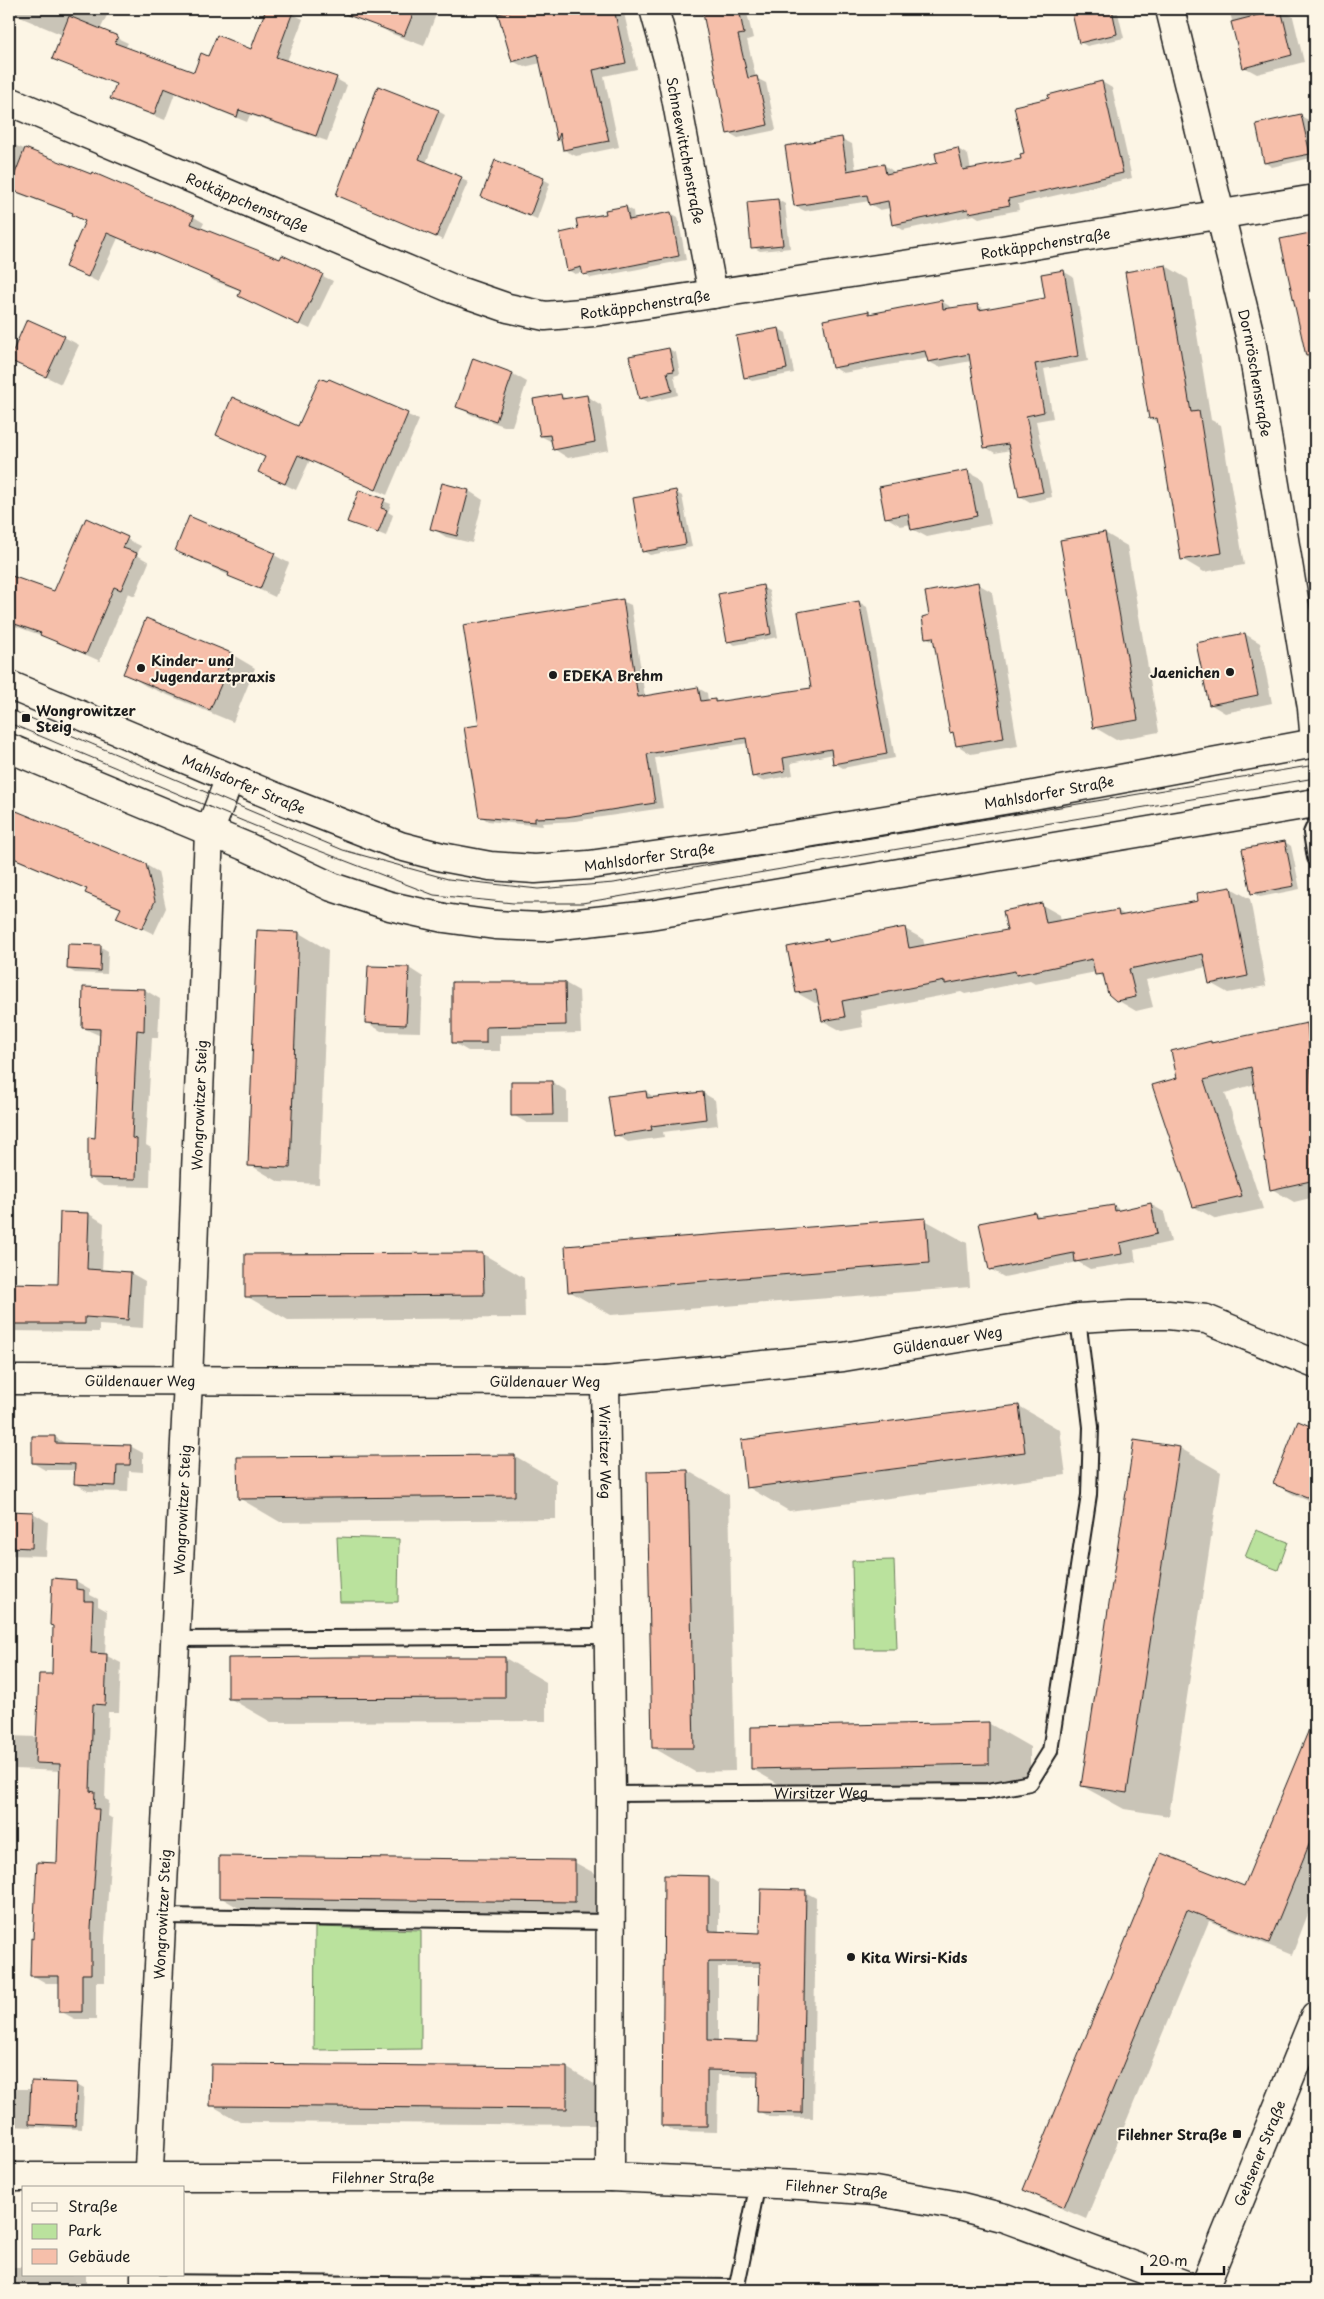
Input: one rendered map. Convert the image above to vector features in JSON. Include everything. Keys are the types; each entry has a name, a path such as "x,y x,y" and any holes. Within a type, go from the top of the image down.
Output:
{"street":[{"name":"Schneewittchenstraße","path":"654,9 670,66 713,294"},
{"name":"Dornröschenstraße","path":"1170,9 1251,340 1312,708 1315,742"},
{"name":"Rotkäppchenstraße","path":"9,101 453,289 508,308 544,316 594,312 713,294 1315,199"},
{"name":"Mahlsdorfer Straße","path":"9,685 230,778 400,846 442,857 490,866 535,869 590,865 753,842 1028,796 1315,742"},
{"path":"9,748 209,832 332,887 390,906 444,918 495,925 542,927 650,915 1315,803"},
{"name":"Wongrowitzer Steig","path":"148,2183 188,1381 209,832 230,778"},
{"name":"Güldenauer Weg","path":"9,1380 605,1381 843,1357 1078,1318 1168,1314 1206,1319 1315,1364"},
{"name":"Wirsitzer Weg","path":"605,1381 611,1794 610,2177"},
{"name":"Gehsener Straße","path":"1203,2290 1315,2016"},
{"name":"Filehner Straße","path":"9,2177 148,2183 610,2177 758,2183 875,2191 979,2210 1199,2290"}],"lane":[{"path":"1315,824 1311,833 1315,858"},
{"name":"Wirsitzer Weg","path":"611,1794 988,1791 1030,1783 1050,1751 1089,1495 1091,1427 1078,1318"},
{"path":"174,1639 608,1636"},
{"path":"160,1916 611,1922"},
{"path":"145,2283 736,2289 758,2183"}],"green space":[{"path":"1256,1530 1288,1542 1278,1570 1245,1557"},
{"path":"337,1537 399,1539 398,1602 340,1602"},
{"path":"894,1560 897,1649 854,1649 852,1561"},
{"path":"315,1927 421,1930 421,2049 314,2050"}],"building":[{"path":"266,9 294,9 276,57 337,77 316,136 239,110 237,117 164,88 154,115 110,99 116,84 52,59 69,16 118,36 115,43 194,72 201,53 208,56 217,35 251,49"},
{"path":"338,9 415,9 404,36 337,11"},
{"path":"518,9 614,9 626,63 593,70 609,141 563,150 560,133 557,141 538,54 512,62 498,14"},
{"path":"723,9 739,9 744,34 738,35 748,78 757,76 768,125 727,134 703,13"},
{"path":"1071,9 1112,9 1117,34 1079,43"},
{"path":"1281,9 1292,55 1243,68 1231,22"},
{"path":"1102,81 1123,173 1008,199 1010,205 969,213 968,209 892,225 888,201 869,205 867,195 794,206 785,146 842,137 847,171 884,164 886,174 937,163 935,153 958,148 963,170 1021,159 1020,154 1024,153 1014,106 1049,98 1048,95"},
{"path":"378,86 439,110 419,159 462,177 436,237 336,195"},
{"path":"1301,114 1310,154 1264,163 1256,124"},
{"path":"25,148 91,174 92,172 194,216 191,224 280,259 282,255 323,274 299,325 238,296 241,290 107,233 88,277 65,267 85,221 72,215 73,213 9,189"},
{"path":"495,160 544,178 530,216 481,197"},
{"path":"778,199 783,245 751,248 747,202"},
{"path":"626,206 629,220 671,212 679,256 583,275 581,267 567,271 560,233 578,229 576,219 606,214 605,210"},
{"path":"1315,232 1315,355 1306,356 1280,239"},
{"path":"1166,265 1191,412 1199,411 1222,553 1181,560 1157,418 1149,419 1125,272"},
{"path":"1064,270 1078,356 1035,364 1044,412 1026,416 1043,492 1019,497 1008,444 984,448 969,354 928,362 925,351 832,368 823,320 869,311 869,314 942,300 943,309 978,304 979,310 1045,298 1041,274"},
{"path":"27,319 65,336 46,377 9,360"},
{"path":"779,328 787,369 744,378 736,336"},
{"path":"669,348 674,371 667,372 672,391 639,399 629,356"},
{"path":"473,358 513,373 496,421 456,407"},
{"path":"320,378 327,381 329,379 408,413 376,490 298,455 285,484 258,472 265,457 216,435 232,397 298,426"},
{"path":"561,394 562,399 587,395 595,442 553,450 550,435 540,436 533,399"},
{"path":"968,470 977,516 911,530 908,514 885,518 879,487"},
{"path":"442,483 469,490 457,536 430,529"},
{"path":"359,490 385,499 381,508 387,510 378,533 347,522"},
{"path":"676,490 686,544 642,552 633,498"},
{"path":"189,516 275,553 260,589 228,576 229,573 175,551"},
{"path":"86,518 128,537 123,548 137,553 121,590 114,587 86,654 40,635 41,633 9,622 9,575 54,591"},
{"path":"1105,532 1138,720 1093,728 1060,540"},
{"path":"978,582 1004,738 956,746 953,732 950,733 933,637 925,638 922,617 929,615 925,592"},
{"path":"763,585 771,634 727,642 718,594"},
{"name":"EDEKA Brehm","path":"623,599 638,697 698,687 701,701 715,699 715,702 811,688 798,612 859,601 887,754 833,764 831,749 783,758 785,771 752,777 746,738 647,754 655,803 566,817 535,818 535,822 479,817 464,727 479,725 463,625"},
{"path":"146,618 234,654 210,710 123,674"},
{"path":"1245,633 1258,695 1209,705 1196,643"},
{"path":"9,808 146,864 155,901 142,929 116,918 121,908 85,893 87,889 9,856"},
{"path":"1285,841 1294,886 1251,894 1242,849"},
{"path":"1231,887 1248,976 1209,984 1203,954 1129,969 1136,997 1116,1001 1108,994 1103,974 1095,975 1092,959 1016,975 1015,971 945,984 945,981 842,1001 845,1017 822,1021 816,990 796,993 787,947 828,939 829,942 905,927 909,948 1007,930 1003,911 1042,903 1046,923 1118,910 1119,916 1198,901 1197,893"},
{"path":"257,930 299,932 290,1168 248,1166"},
{"path":"68,944 101,945 100,971 67,969"},
{"path":"368,966 409,967 406,1025 365,1023"},
{"path":"452,982 565,982 566,1025 486,1027 486,1043 452,1043"},
{"path":"83,987 145,989 144,1031 137,1030 132,1138 137,1139 136,1179 88,1178 88,1137 95,1138 100,1029 82,1028"},
{"path":"1307,1023 1315,1114 1315,1180 1270,1190 1251,1067 1204,1080 1242,1196 1193,1207 1152,1085 1177,1078 1171,1051 1211,1041 1211,1043"},
{"path":"511,1081 552,1081 553,1115 511,1116"},
{"path":"646,1091 647,1098 703,1092 706,1119 651,1126 652,1130 614,1136 608,1096"},
{"path":"1151,1203 1157,1234 1120,1243 1122,1254 1075,1262 1074,1253 989,1270 979,1223 1035,1212 1036,1217 1114,1205 1115,1211"},
{"path":"60,1212 89,1213 87,1269 131,1272 128,1320 85,1317 85,1324 9,1324 9,1283 58,1284"},
{"path":"926,1218 929,1263 568,1292 565,1246"},
{"path":"483,1253 484,1295 245,1297 245,1254"},
{"path":"1019,1405 1025,1452 746,1488 741,1440"},
{"path":"1298,1421 1315,1428 1315,1500 1273,1484"},
{"path":"32,1436 55,1436 55,1443 131,1445 130,1465 117,1465 116,1486 74,1484 75,1464 32,1463"},
{"path":"1134,1440 1180,1447 1127,1793 1081,1786"},
{"path":"515,1455 515,1496 238,1499 237,1457"},
{"path":"688,1470 694,1748 652,1748 647,1471"},
{"path":"9,1511 33,1512 32,1548 9,1547"},
{"path":"52,1578 76,1580 76,1589 84,1590 84,1601 93,1601 91,1653 107,1654 105,1705 93,1704 90,1791 95,1792 94,1809 99,1809 91,1929 91,1974 82,1974 82,2012 59,2012 59,1976 30,1976 37,1862 57,1863 60,1764 35,1763 39,1674 52,1674 53,1626 50,1625"},
{"path":"505,1657 505,1698 228,1699 228,1658"},
{"path":"1315,1715 1315,1830 1269,1943 1187,1910 1064,2207 1023,2190 1161,1853 1244,1886"},
{"path":"989,1722 989,1764 751,1769 751,1727"},
{"path":"219,1856 575,1860 575,1902 219,1898"},
{"path":"664,1875 709,1876 709,1931 760,1933 761,1889 806,1890 802,2113 757,2112 758,2071 707,2070 707,2126 662,2126","holes":["708,1962 760,1962 758,2042 708,2040"]},
{"path":"211,2064 567,2067 567,2109 210,2106"},
{"path":"31,2081 77,2083 75,2126 29,2124"}],"tram line":[{"path":"9,709 343,850 448,879 538,889 614,883 720,863 1315,765"},
{"path":"9,723 255,826 434,895 513,903 582,903 1315,778"}],"place":[{"name":"Kinder- und Jugendarztpraxis","path":"141,668"},
{"name":"Jaenichen","path":"1230,672"},
{"name":"EDEKA Brehm","path":"553,675"},
{"name":"Wongrowitzer Steig","path":"26,718"},
{"name":"Kita Wirsi-Kids","path":"851,1957"},
{"name":"Filehner Straße","path":"1237,2134"}]}
